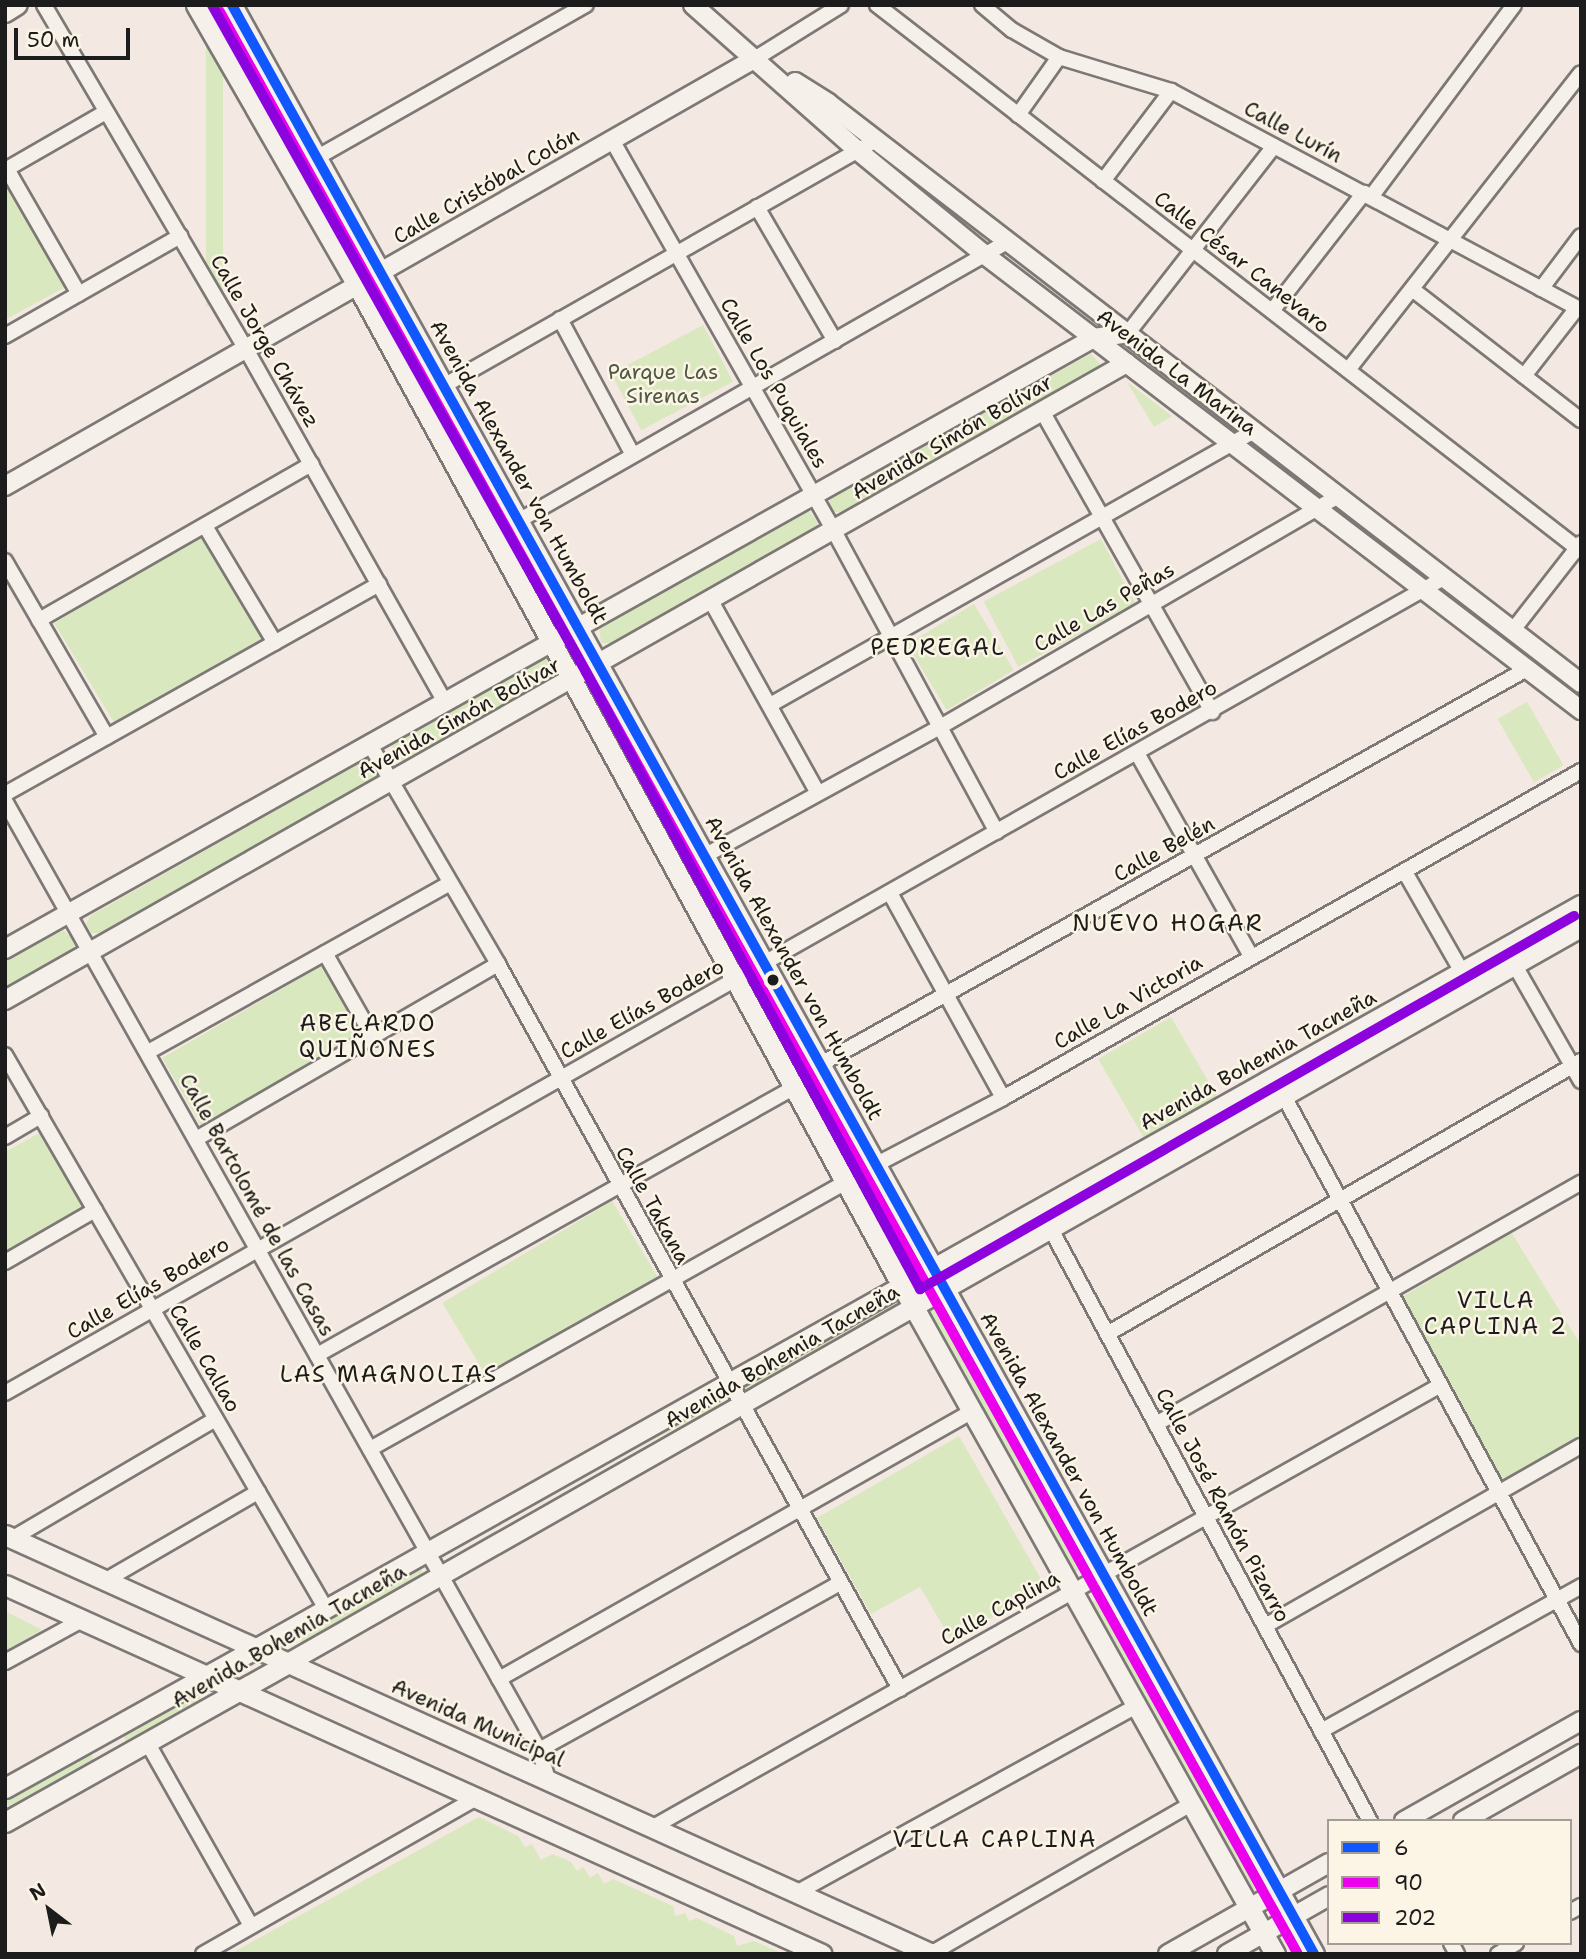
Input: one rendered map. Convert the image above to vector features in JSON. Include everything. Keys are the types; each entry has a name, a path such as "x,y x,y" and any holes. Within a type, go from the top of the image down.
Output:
{"main road":[{"path":"196,5 357,285 971,1412 1275,1954"},
{"name":"Avenida Alexander von Humboldt","path":"232,5 1314,1954"},
{"name":"Avenida Municipal","path":"9,1537 932,1954"},
{"path":"5,1585 822,1954"},
{"name":"Avenida Bohemia Tacneña","path":"5,1788 257,1648"},
{"name":"Avenida Bohemia Tacneña","path":"5,1822 288,1663"},
{"path":"103,1733 117,1759"}],"street":[{"path":"5,13 18,5"},
{"name":"Calle Jorge Chávez","path":"44,5 246,349 444,700"},
{"path":"318,158 586,5"},
{"name":"Avenida La Marina","path":"693,5 857,150 985,255 1581,710"},
{"name":"Calle Cristóbal Colón","path":"5,485 756,58 841,5"},
{"name":"Calle César Canevaro","path":"877,5 1580,547"},
{"name":"Calle Lurín","path":"982,5 1012,30 1059,57 1171,91 1579,309"},
{"path":"1272,311 1367,195 1514,5"},
{"path":"1018,115 1059,57"},
{"name":"Avenida La Marina","path":"756,58 876,139 1581,683"},
{"path":"1348,370 1581,72"},
{"path":"1104,181 1171,91"},
{"path":"79,294 6,169 106,112"},
{"path":"445,385 876,139"},
{"name":"Calle Los Puquiales","path":"612,140 834,531 997,832"},
{"path":"1127,363 1128,333 1274,146"},
{"path":"757,207 835,341"},
{"path":"5,336 180,236"},
{"path":"1541,289 1581,236"},
{"path":"520,520 1007,242"},
{"path":"1412,289 1581,420"},
{"path":"1524,376 1579,309"},
{"path":"560,319 634,455"},
{"name":"Avenida Simón Bolívar","path":"5,949 552,639 1094,338 1128,333"},
{"name":"Avenida Simón Bolívar","path":"5,1000 600,665 1127,363"},
{"path":"1042,411 1212,712"},
{"path":"770,705 894,639 1254,431"},
{"path":"39,620 311,464"},
{"name":"Calle Las Peñas","path":"706,855 940,727 1339,496"},
{"path":"205,526 275,643"},
{"path":"1513,630 1580,547"},
{"path":"5,561 107,737"},
{"name":"Calle Elías Bodero","path":"5,1393 1212,712 1444,578"},
{"path":"5,794 379,584"},
{"path":"711,601 818,793"},
{"name":"Calle Belén","path":"821,1064 1527,669"},
{"name":"Calle Takana","path":"369,743 448,884 498,964 558,1080 900,1689"},
{"path":"1137,753 1251,956"},
{"name":"Calle La Victoria","path":"877,1164 1003,1098 1581,771"},
{"name":"Calle Bartolomé de las Casas","path":"5,801 539,1750 548,1780"},
{"path":"1405,872 1462,972"},
{"path":"148,1052 448,884"},
{"path":"890,893 1003,1098"},
{"name":"Avenida Bohemia Tacneña","path":"257,1648 1581,905"},
{"name":"Avenida Bohemia Tacneña","path":"288,1663 1581,928"},
{"path":"1505,948 1576,1063 1581,1081"},
{"path":"325,953 373,1039"},
{"path":"196,1139 373,1039 498,964"},
{"name":"Calle Callao","path":"5,1055 326,1609"},
{"path":"1107,1334 1341,1202 1576,1063"},
{"path":"1274,1078 1581,1644"},
{"path":"317,1355 794,1087"},
{"path":"5,1137 41,1116"},
{"path":"370,1449 846,1182"},
{"path":"1156,1424 1581,1183"},
{"name":"Calle José Ramón Pizarro","path":"1040,1209 1369,1819"},
{"path":"5,1262 95,1210"},
{"name":"Calle Caplina","path":"653,1827 1441,1385"},
{"path":"499,1679 971,1412"},
{"path":"9,1537 216,1419"},
{"path":"1265,1626 1581,1446"},
{"path":"106,1580 258,1492"},
{"path":"539,1750 840,1583"},
{"path":"1321,1731 1581,1586"},
{"path":"5,1662 82,1620"},
{"path":"798,1892 1137,1706"},
{"path":"1408,1819 1581,1721"},
{"path":"147,1742 251,1926"},
{"path":"1467,1819 1581,1754"},
{"path":"202,1954 477,1798"},
{"path":"932,1954 1191,1804"},
{"path":"1168,1954 1327,1864"},
{"path":"1227,1954 1327,1897"}],"green space":[{"path":"206,5 223,5 223,306 206,306"},
{"path":"5,178 69,285 5,320"},
{"path":"387,294 565,615 552,622 374,301"},
{"name":"Parque Las Sirenas","path":"703,325 733,382 641,430 611,374"},
{"path":"1091,354 1100,364 1098,370 847,512 832,512 828,504 834,493"},
{"path":"1127,382 1172,416 1154,427"},
{"path":"807,509 818,522 816,531 613,643 601,643 599,626"},
{"path":"206,532 269,637 118,729 54,623"},
{"path":"1101,539 1136,604 1018,667 984,601"},
{"path":"974,604 1014,670 947,710 907,644"},
{"path":"545,657 554,660 559,669 556,677 407,762 395,760 390,753 392,744"},
{"path":"597,673 748,950 732,958 583,679"},
{"path":"1527,702 1564,765 1534,782 1498,719"},
{"path":"365,760 375,761 377,778 101,933 91,933 86,924 90,916"},
{"path":"63,930 76,942 73,950 5,988 5,962"},
{"path":"325,964 365,1033 202,1127 162,1058"},
{"path":"763,982 916,1261 902,1269 751,989"},
{"path":"1171,1017 1218,1098 1145,1140 1098,1059"},
{"path":"41,1132 87,1214 5,1260 5,1152"},
{"path":"612,1201 658,1278 489,1380 442,1303"},
{"path":"1511,1232 1581,1345 1581,1443 1505,1485 1399,1299"},
{"path":"893,1299 898,1308 742,1394 737,1385"},
{"path":"939,1306 1085,1566 1071,1575 927,1312"},
{"path":"717,1395 722,1405 440,1549 435,1539"},
{"path":"959,1436 1045,1586 952,1641 920,1587 871,1614 817,1518"},
{"path":"419,1566 425,1577 303,1645 297,1634"},
{"path":"1103,1596 1264,1886 1250,1893 1086,1605"},
{"path":"5,1611 42,1630 5,1651"},
{"path":"196,1691 203,1702 130,1748 123,1737"},
{"path":"89,1751 97,1765 13,1813 5,1799"},
{"path":"479,1817 518,1836 525,1847 532,1844 541,1860 553,1854 571,1862 577,1871 583,1867 590,1878 598,1873 604,1884 613,1879 673,1906 675,1916 685,1913 689,1921 697,1918 734,1936 737,1946 754,1941 783,1954 230,1954"}],"transit line":[{"name":"202","path":"212,5 586,672 920,1289 1574,916"},
{"name":"6","path":"232,5 1314,1954"},
{"name":"90","path":"220,12 1298,1954"}],"district":[{"name":"PEDREGAL","path":"938,647"},
{"name":"NUEVO HOGAR","path":"1168,923"},
{"name":"ABELARDO QUIÑONES","path":"368,1036"},
{"name":"VILLA CAPLINA 2","path":"1496,1313"},
{"name":"LAS MAGNOLIAS","path":"389,1374"},
{"name":"VILLA CAPLINA","path":"995,1839"}]}
